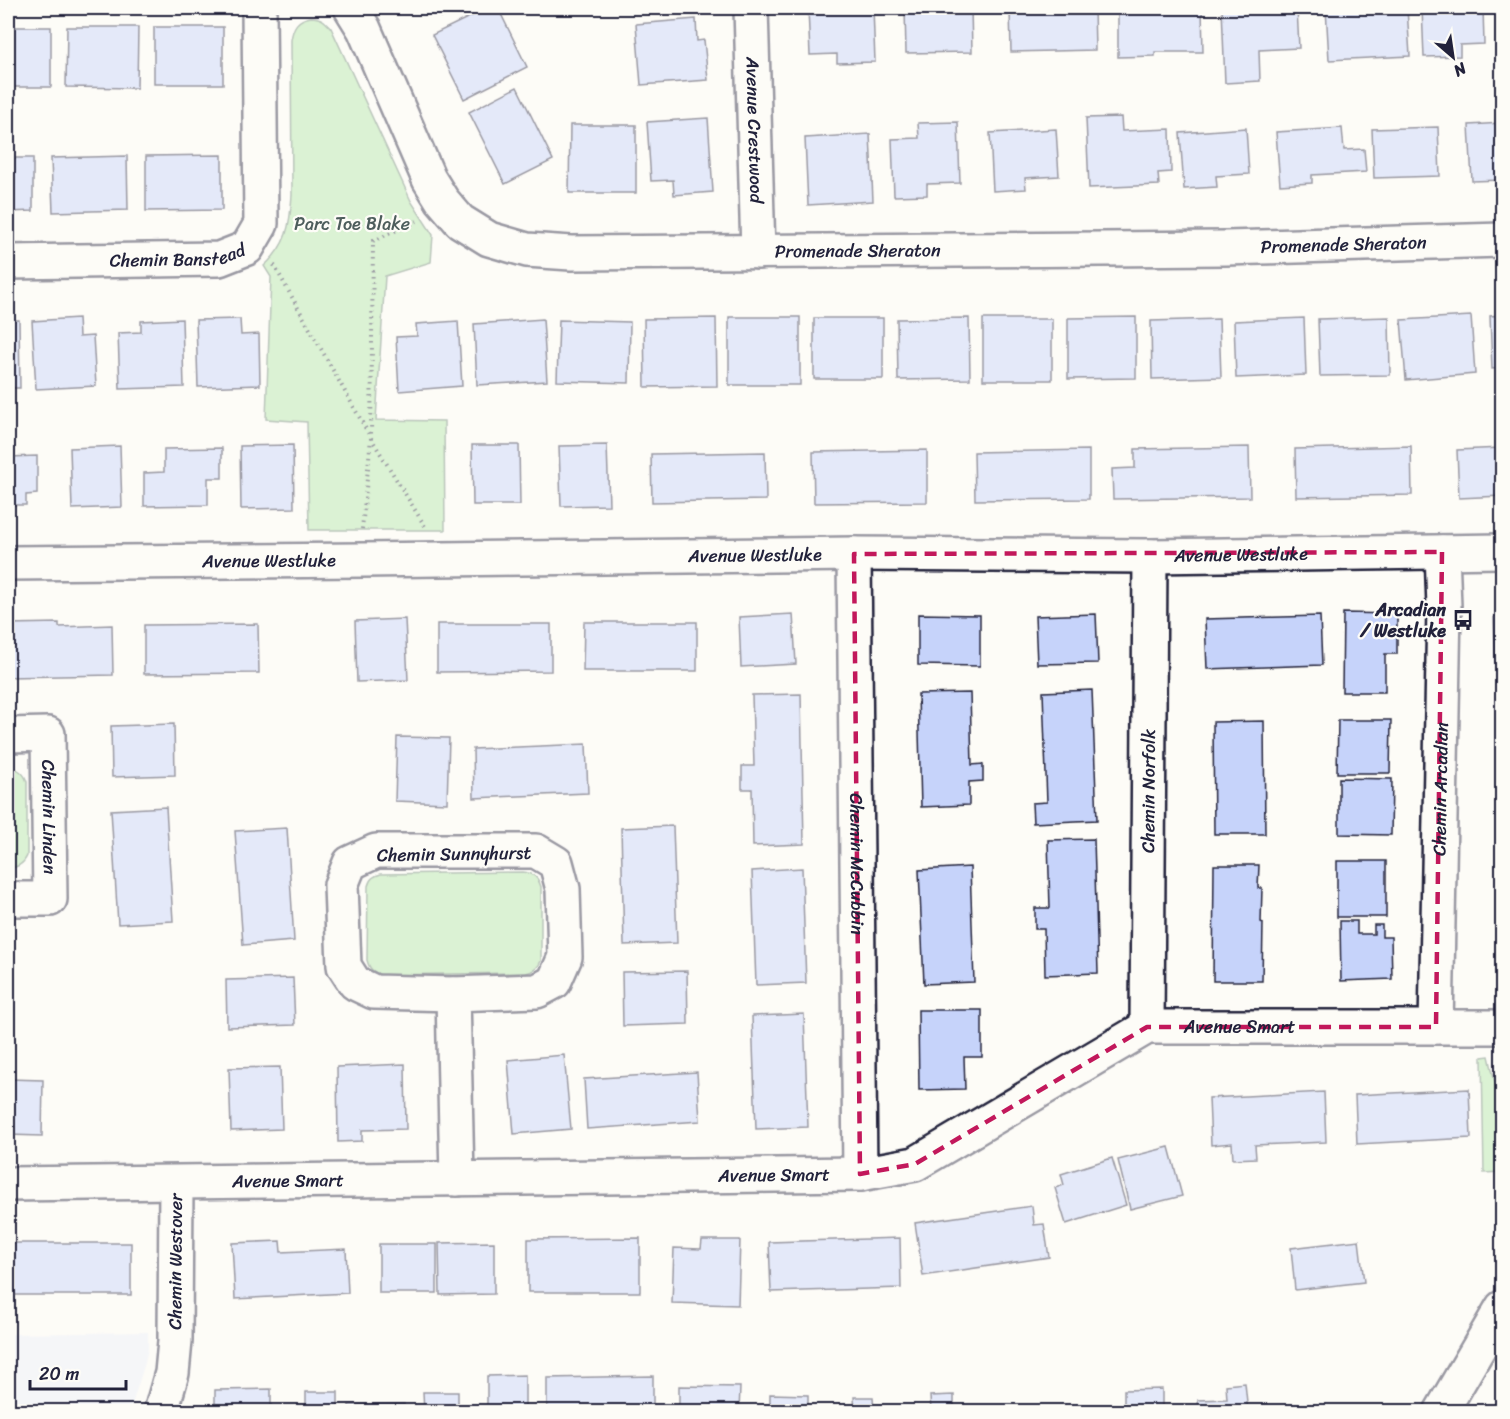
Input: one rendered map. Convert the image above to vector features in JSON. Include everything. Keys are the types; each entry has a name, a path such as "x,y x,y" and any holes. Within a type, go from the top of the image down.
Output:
{"street":[{"name":"Chemin Banstead","path":"8,262 219,259 247,248 261,224 259,8"},
{"name":"Promenade Sheraton","path":"351,8 364,29 429,179 446,205 460,221 489,239 527,250 572,253 1226,248 1503,240"},
{"name":"Avenue Crestwood","path":"751,8 758,252"},
{"name":"Avenue Westluke","path":"8,562 854,554 1150,556 1503,551"},
{"name":"Chemin Arcadian","path":"1436,1027 1444,607 1442,552"},
{"name":"Chemin McCubbin","path":"854,554 860,1174"},
{"name":"Chemin Norfolk","path":"1147,1027 1150,556"},
{"name":"Chemin Linden","path":"8,735 48,734 50,899 8,899"},
{"name":"Chemin Sunnyhurst","path":"376,851 536,851 556,863 563,889 565,957 554,982 537,991 453,994 374,992 355,983 344,966 341,885 350,863 376,851"},
{"path":"453,994 457,1179"},
{"name":"Avenue Smart","path":"8,1184 860,1174 915,1164 1147,1027 1503,1027"},
{"name":"Chemin Westover","path":"161,1412 172,1373 175,1341 176,1183"},
{"path":"1441,1412 1503,1308"}],"path":[{"path":"363,560 361,536 371,438 373,241 424,218 446,205"},
{"path":"251,241 269,255 371,438 429,532 450,558"}],"highlighted area":[{"path":"1442,552 1436,1027 1147,1027 915,1164 860,1174 854,554"}],"shaded area":[{"path":"148,1332 145,1363 130,1411 8,1411 8,1334"}],"green space":[{"name":"Parc Toe Blake","path":"311,17 323,20 331,28 411,201 433,235 431,262 385,276 376,420 444,421 445,530 309,530 307,422 266,419 271,277 264,266 278,250 286,234 290,216 292,195 291,40 296,24"},
{"path":"8,767 20,771 27,782 27,856 24,862 8,868"},
{"path":"523,872 535,876 541,887 541,961 533,970 526,973 382,975 370,968 367,960 368,886 374,877 381,874"},
{"path":"1489,1056 1502,1113 1502,1172 1484,1173 1482,1057"}],"building":[{"path":"438,8 460,8 442,17"},
{"path":"488,8 498,8 527,67 464,99 432,35"},
{"path":"643,8 701,8 701,10 643,12"},
{"path":"808,8 873,8 875,62 837,63 837,54 810,55"},
{"path":"905,8 971,8 972,52 906,53"},
{"path":"1010,8 1094,8 1095,50 1011,52"},
{"path":"1118,8 1202,8 1203,52 1155,52 1155,56 1118,57"},
{"path":"1222,8 1297,8 1299,48 1259,50 1260,81 1225,83"},
{"path":"1326,8 1407,8 1410,56 1329,60"},
{"path":"1422,8 1483,8 1484,44 1460,45 1460,56 1424,57"},
{"path":"696,19 697,41 704,40 708,80 641,85 636,24"},
{"path":"8,27 51,27 51,87 8,87"},
{"path":"67,27 138,27 137,88 66,87"},
{"path":"154,27 223,27 223,84 154,84"},
{"path":"517,87 553,160 505,184 469,112"},
{"path":"1121,117 1122,131 1170,129 1171,172 1158,173 1159,185 1089,188 1086,118"},
{"path":"708,118 713,192 674,195 673,180 651,181 647,122"},
{"path":"958,122 960,183 927,184 927,195 894,196 892,139 919,138 918,123"},
{"path":"1502,123 1502,180 1472,181 1469,125"},
{"path":"570,125 636,125 636,193 569,193"},
{"path":"1438,127 1440,176 1374,178 1372,129"},
{"path":"1246,128 1249,174 1216,176 1217,187 1184,189 1180,133"},
{"path":"1342,128 1344,150 1364,149 1366,172 1312,175 1312,183 1280,185 1276,132"},
{"path":"1056,129 1059,176 1025,178 1026,189 993,191 990,133"},
{"path":"870,134 873,201 808,205 805,138"},
{"path":"222,155 222,210 146,211 146,156"},
{"path":"127,156 128,210 53,212 51,158"},
{"path":"8,158 33,158 33,211 8,212"},
{"path":"1502,315 1502,368 1492,369 1490,316"},
{"path":"1471,316 1475,374 1406,380 1401,320"},
{"path":"729,317 800,317 800,385 729,385"},
{"path":"1136,317 1136,378 1068,379 1068,318"},
{"path":"1389,317 1390,375 1320,376 1318,319"},
{"path":"78,318 79,337 93,336 96,386 36,389 32,321"},
{"path":"716,318 717,386 645,387 644,319"},
{"path":"814,318 883,318 883,379 814,379"},
{"path":"969,318 970,379 898,380 897,319"},
{"path":"1304,318 1306,375 1236,378 1234,321"},
{"path":"182,319 184,387 120,389 118,333 141,332 141,321"},
{"path":"240,319 241,335 259,334 260,385 198,387 196,320"},
{"path":"543,319 547,381 477,385 474,324"},
{"path":"983,319 1052,319 1052,380 983,380"},
{"path":"1219,319 1221,377 1152,379 1151,321"},
{"path":"8,320 19,320 20,388 8,388"},
{"path":"559,320 630,322 629,383 557,381"},
{"path":"458,321 462,386 399,391 396,337 417,336 416,324"},
{"path":"293,445 294,508 241,509 240,446"},
{"path":"472,445 519,445 520,505 473,505"},
{"path":"607,445 609,505 561,506 559,446"},
{"path":"120,446 122,507 72,509 70,448"},
{"path":"1411,446 1412,495 1296,497 1295,449"},
{"path":"1249,447 1250,497 1113,499 1112,469 1135,468 1135,449"},
{"path":"222,448 222,478 208,478 208,505 144,506 144,473 164,472 164,449"},
{"path":"1502,448 1502,496 1459,498 1457,450"},
{"path":"927,450 927,502 814,503 813,452"},
{"path":"1089,450 1089,499 975,500 974,452"},
{"path":"765,452 766,500 652,502 651,454"},
{"path":"37,456 37,494 26,495 26,505 8,505 8,457"},
{"path":"1343,613 1397,614 1397,654 1385,654 1385,692 1342,692"},
{"path":"793,614 796,664 741,667 739,617"},
{"path":"918,614 980,615 980,666 918,665"},
{"path":"1096,614 1098,663 1037,664 1035,616"},
{"path":"1320,616 1322,665 1207,669 1205,619"},
{"path":"1494,616 1502,616 1502,674 1496,675"},
{"path":"405,619 408,680 357,682 355,621"},
{"path":"584,622 697,622 697,671 583,671"},
{"path":"59,623 59,627 112,625 113,675 8,677 8,624"},
{"path":"258,624 259,673 144,674 144,625"},
{"path":"437,624 551,624 551,671 437,672"},
{"path":"1092,690 1097,820 1033,823 1032,803 1047,802 1043,692"},
{"path":"970,693 972,765 983,764 983,781 969,782 969,805 921,807 918,694"},
{"path":"801,694 804,844 753,846 752,789 742,789 742,766 754,766 752,695"},
{"path":"1338,720 1391,720 1390,773 1337,773"},
{"path":"1264,721 1265,834 1214,834 1213,722"},
{"path":"174,724 175,775 112,777 111,726"},
{"path":"397,737 449,738 447,803 395,801"},
{"path":"586,744 588,793 474,798 473,749"},
{"path":"1339,778 1392,779 1391,835 1339,834"},
{"path":"166,807 173,921 118,924 111,810"},
{"path":"673,826 677,943 624,945 621,828"},
{"path":"287,828 294,941 243,945 235,831"},
{"path":"1094,839 1098,973 1045,975 1044,929 1035,929 1035,908 1050,908 1048,840"},
{"path":"1337,861 1386,861 1386,917 1337,917"},
{"path":"1214,865 1259,865 1258,888 1262,888 1261,922 1263,923 1262,981 1213,981"},
{"path":"970,867 974,982 924,984 919,870"},
{"path":"802,868 806,983 756,985 752,871"},
{"path":"1340,921 1357,921 1357,934 1374,934 1374,925 1382,925 1382,937 1391,937 1392,979 1341,981"},
{"path":"687,971 688,1024 623,1026 622,972"},
{"path":"293,978 295,1025 227,1027 226,980"},
{"path":"918,1010 982,1010 982,1057 964,1057 965,1089 919,1090"},
{"path":"804,1014 808,1127 756,1129 752,1016"},
{"path":"564,1055 571,1129 514,1134 508,1060"},
{"path":"405,1064 406,1129 362,1130 362,1141 338,1142 337,1067"},
{"path":"280,1067 282,1129 231,1131 229,1068"},
{"path":"697,1072 700,1121 587,1129 584,1079"},
{"path":"8,1079 43,1080 42,1136 8,1135"},
{"path":"1469,1089 1471,1138 1357,1144 1355,1095"},
{"path":"1324,1092 1326,1142 1255,1145 1256,1158 1233,1159 1232,1143 1211,1145 1209,1098"},
{"path":"1169,1147 1182,1196 1130,1209 1118,1160"},
{"path":"1112,1158 1126,1205 1066,1224 1055,1188 1064,1185 1061,1174"},
{"path":"1032,1206 1034,1225 1044,1224 1049,1257 923,1276 915,1223"},
{"path":"640,1238 640,1292 528,1292 528,1239"},
{"path":"900,1238 901,1288 771,1292 769,1242"},
{"path":"702,1240 740,1240 738,1305 672,1303 674,1248 701,1249"},
{"path":"1359,1240 1364,1282 1295,1290 1291,1248"},
{"path":"280,1241 281,1252 346,1249 348,1293 235,1299 232,1243"},
{"path":"494,1242 494,1294 440,1295 439,1243"},
{"path":"13,1243 131,1243 131,1295 13,1295"},
{"path":"379,1244 437,1244 437,1293 379,1293"},
{"path":"525,1375 525,1412 487,1412 487,1376"},
{"path":"653,1376 653,1412 547,1412 547,1378"},
{"path":"1245,1383 1248,1412 1199,1412 1198,1400 1227,1399 1226,1385"},
{"path":"679,1386 740,1387 739,1412 679,1412"},
{"path":"271,1389 271,1412 215,1412 215,1390"},
{"path":"1162,1389 1162,1412 1124,1412 1124,1390"},
{"path":"306,1392 338,1392 338,1412 306,1412"},
{"path":"423,1392 458,1392 458,1412 424,1412"},
{"path":"770,1394 808,1395 808,1412 752,1412 752,1408 770,1408"},
{"path":"954,1395 954,1412 922,1412 931,1411 930,1396"},
{"path":"854,1397 873,1397 874,1412 855,1412"},
{"path":"404,1404 404,1412 349,1412 349,1405"},
{"path":"1063,1409 1102,1409 1102,1412 1063,1412"}],"place":[{"name":"Arcadian / Westluke","path":"1463,620"}]}
